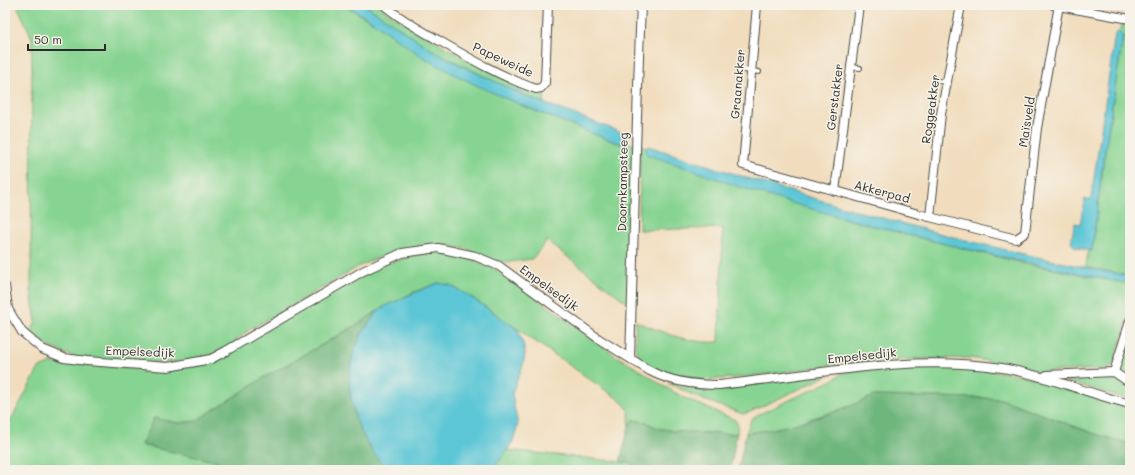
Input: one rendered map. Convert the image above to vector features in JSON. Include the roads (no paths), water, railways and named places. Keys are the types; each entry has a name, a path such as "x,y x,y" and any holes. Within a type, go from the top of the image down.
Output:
{"street":[{"name":"Papeweide","path":"384,5 411,25 462,54 536,89 541,88 545,83 546,76 548,5"},
{"name":"Doornkampsteeg","path":"630,358 640,5"},
{"name":"Graanakker","path":"743,165 757,5"},
{"name":"Gerstakker","path":"835,191 859,5"},
{"name":"Roggeakker","path":"930,217 941,114 961,5"},
{"path":"1057,5 1130,19"},
{"name":"Maïsveld","path":"1016,239 1025,233 1037,128 1057,5"},
{"name":"Akkerpad","path":"743,165 930,217 1016,239"},
{"name":"Empelsedijk","path":"5,286 8,309 22,332 42,349 64,358 87,362 168,367 211,359 363,271 402,253 438,248 475,256 499,266 599,339 658,375 680,382 700,385 719,385 845,369 901,364 964,364 1015,370 1130,404"},
{"path":"1114,372 1130,321"},
{"path":"1042,378 1048,375 1114,372 1130,384"}],"lane":[{"path":"851,67 860,68"},
{"path":"938,81 947,82"}],"water":[{"path":"226,5 292,5 281,10"},
{"path":"343,5 365,5 432,50 464,67 530,98 621,132 627,138 624,144 615,142 522,106 455,75 410,49 378,25"},
{"path":"1120,31 1123,37 1103,164 1092,251 1075,247 1071,242 1075,223 1080,224 1085,199 1091,199 1115,34"},
{"path":"648,146 767,184 887,219 1008,250 1130,276 1130,284 935,242 839,217 743,188 646,154 646,149"},
{"path":"438,283 450,285 471,297 517,329 523,343 525,354 523,365 512,393 518,424 513,441 502,458 491,470 387,470 374,454 356,419 351,400 350,381 352,361 358,343 368,325 382,308"}]}
